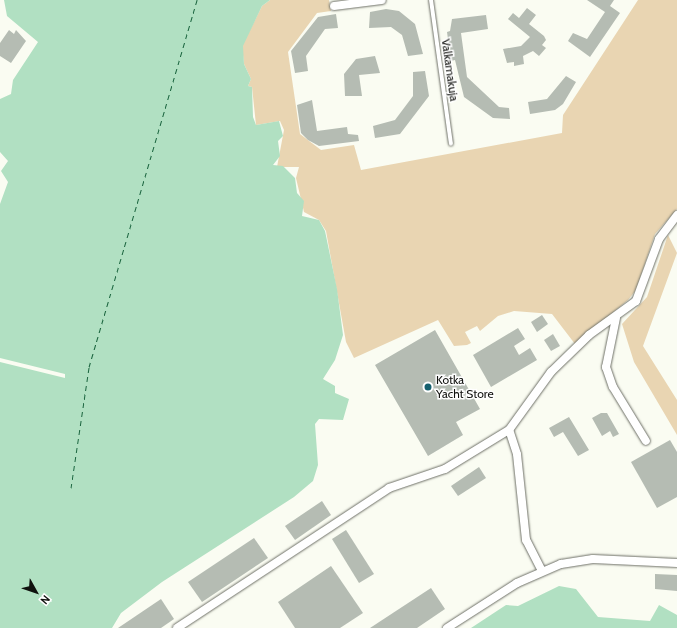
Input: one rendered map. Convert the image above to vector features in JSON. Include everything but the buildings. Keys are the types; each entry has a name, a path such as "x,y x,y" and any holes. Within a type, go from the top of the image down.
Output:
{"street":[{"path":"334,3 382,0"},
{"path":"176,628 389,488 444,469 509,430 551,372 589,335 616,318 633,304 643,288 659,239 677,215"},
{"path":"616,318 606,367 613,387 646,441"},
{"path":"509,430 518,454 526,540 542,571"},
{"path":"447,628 510,587 542,571 593,559 677,563"}],"lane":[{"name":"Valkamakuja","path":"431,0 451,144"}],"shaded area":[{"path":"4,0 270,0 262,6 243,46 244,64 251,79 248,86 252,87 253,117 256,125 279,121 283,136 278,141 280,156 273,165 283,166 295,178 297,193 304,201 302,216 319,220 325,231 337,289 343,335 335,360 323,379 335,386 335,393 349,399 343,420 319,419 315,424 318,465 313,481 294,497 162,582 121,613 112,628 0,628 0,204 8,182 1,171 8,161 0,152 0,99 11,94 13,80 38,42 7,16"},
{"path":"270,0 329,0 331,11 317,13 288,52 300,134 321,150 354,145 361,170 562,133 563,115 638,0 677,0 677,209 655,234 636,290 628,300 575,344 552,314 514,311 498,316 480,331 477,326 465,332 471,343 467,345 454,346 438,320 354,358 346,342 326,231 319,220 304,212 296,178 299,167 277,167 284,130 280,121 256,125 252,87 248,86 251,79 244,64 242,46 262,6"},
{"path":"668,235 677,253 643,346 677,400 677,435 634,362 622,324 647,297"},
{"path":"559,586 576,589 598,617 650,621 659,605 677,615 677,628 471,628 506,605 518,606"}],"pier":[{"path":"0,358 65,374 65,378 0,362"}],"ferry route":[{"path":"71,488 89,367 197,0"}],"place":[{"name":"Kotka Yacht Store","path":"428,387"}]}
